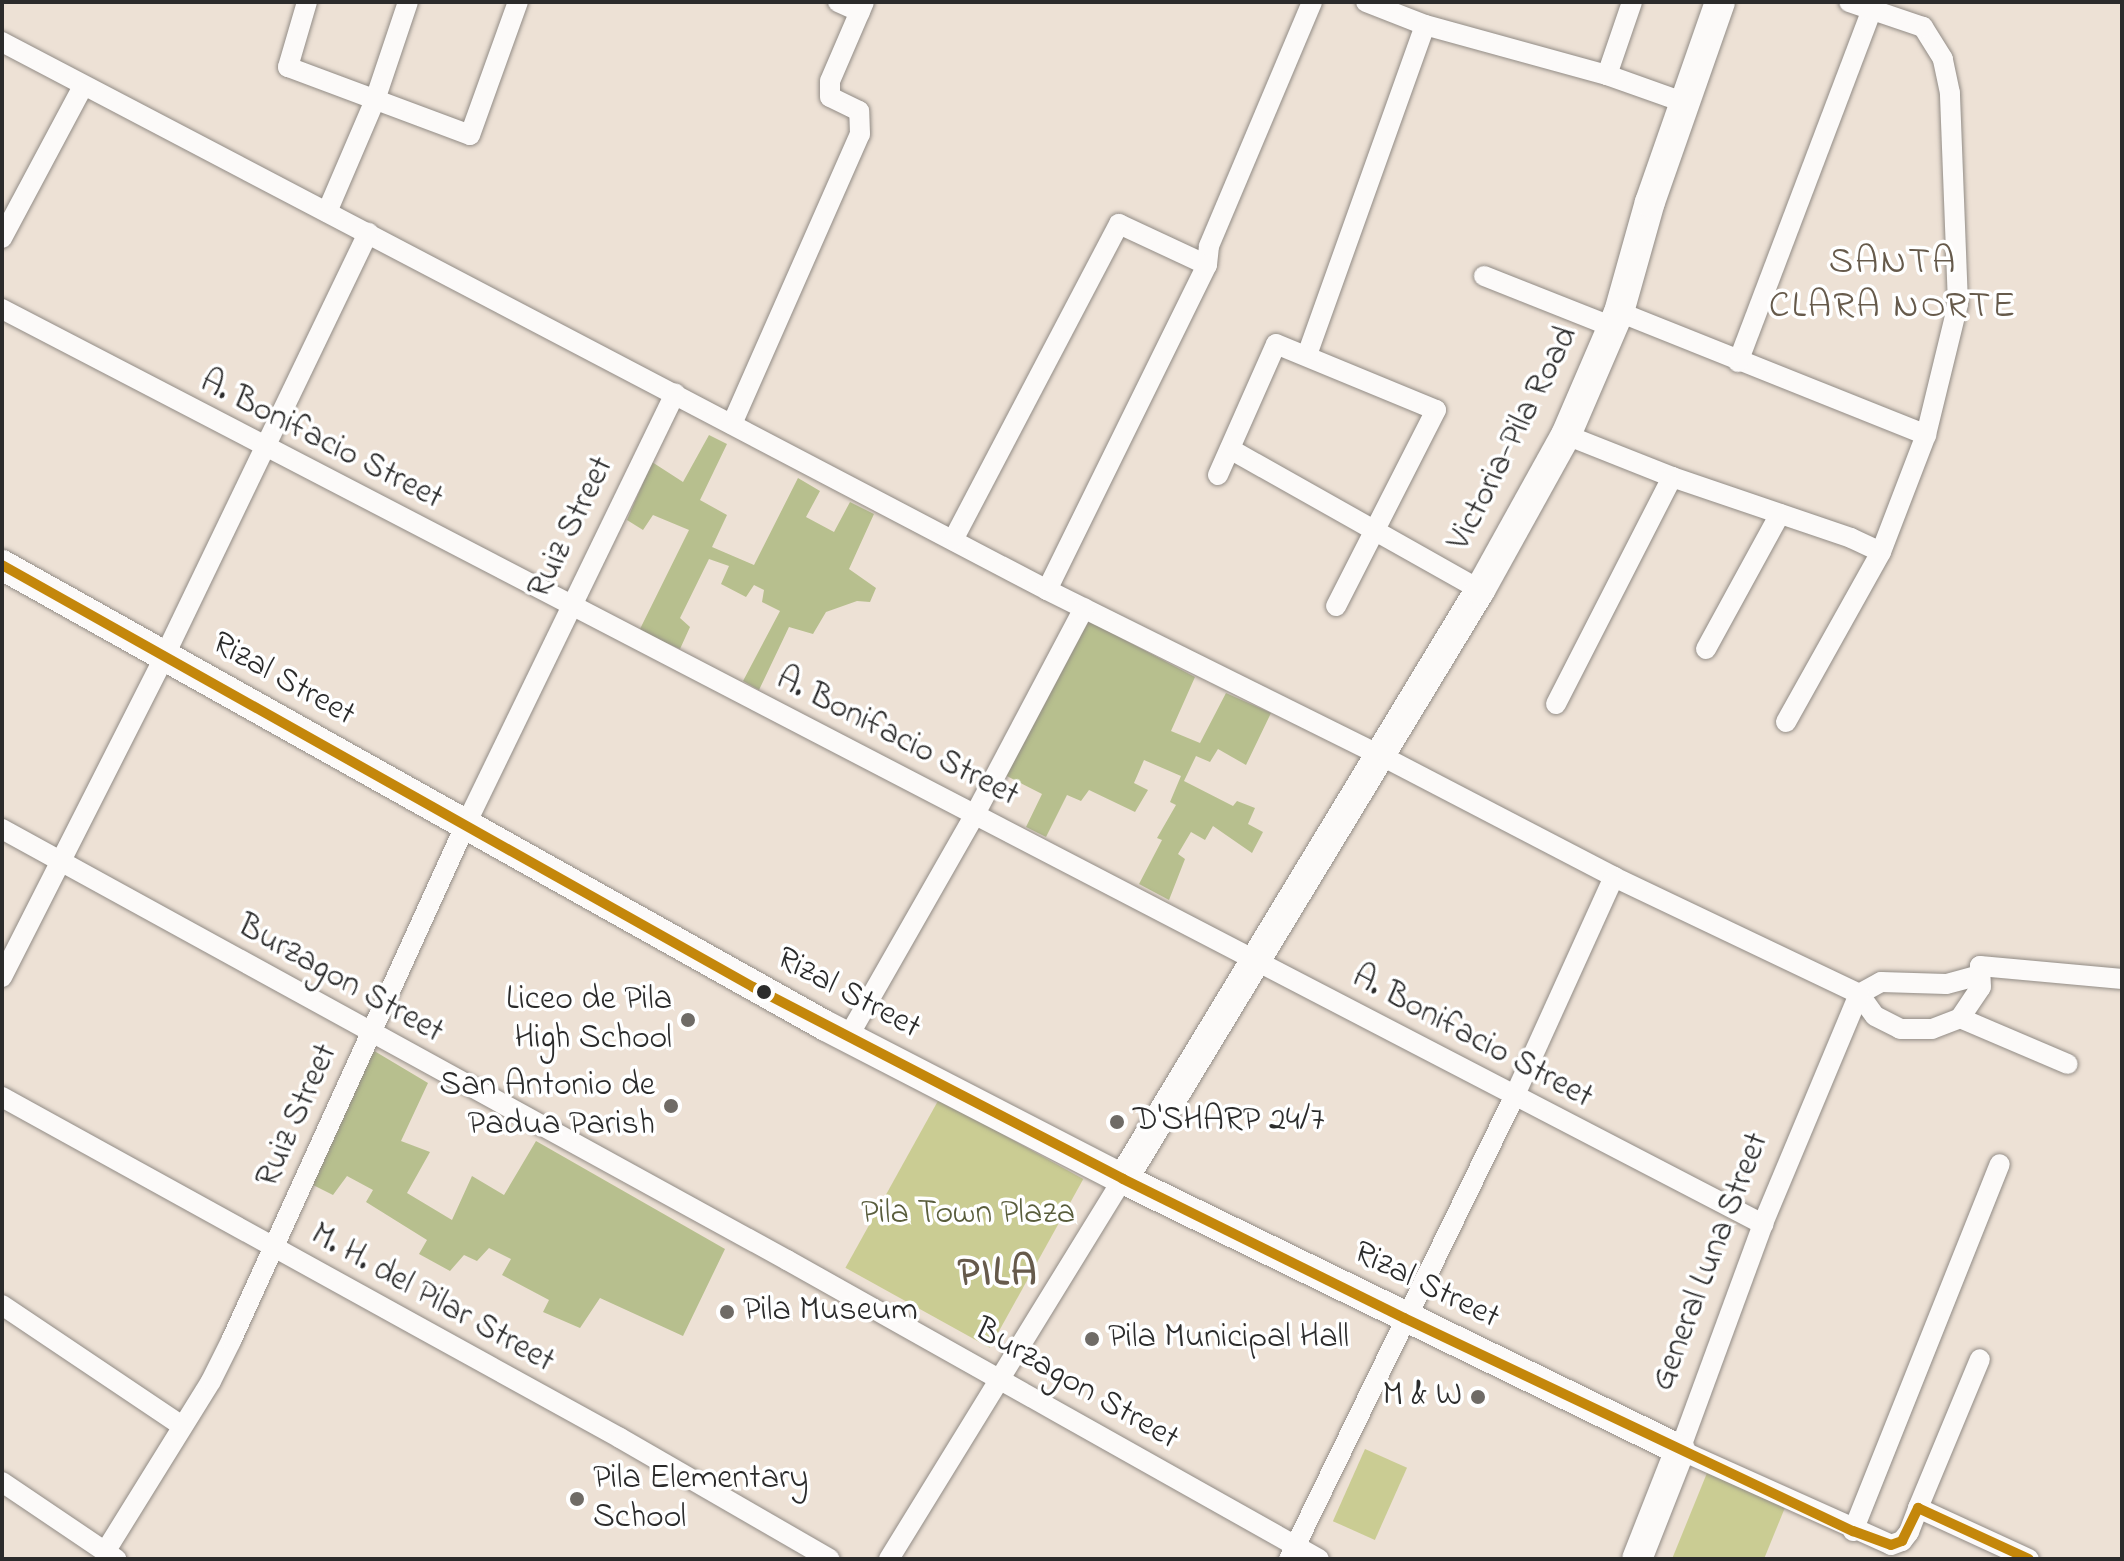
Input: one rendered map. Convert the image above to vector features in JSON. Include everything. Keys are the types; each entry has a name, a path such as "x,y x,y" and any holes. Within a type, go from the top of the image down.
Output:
{"main road":[{"name":"Victoria-Pila Road","path":"1123,1179 1480,590 1566,435 1616,320 1683,102 1720,2"},
{"name":"Rizal Street","path":"2,565 848,1037 1123,1179 1680,1450"},
{"name":"General Luna Street","path":"1637,1559 1680,1450"}],"street":[{"path":"307,2 288,67 470,135 518,2"},
{"path":"327,212 375,100 408,2"},
{"path":"732,424 860,134 859,111 830,97 830,81 862,7 838,2"},
{"path":"1047,590 1207,265 1209,246 1312,2"},
{"path":"1366,2 1425,25 1607,75 1683,102"},
{"path":"1607,75 1632,2"},
{"path":"1786,722 1881,552 1926,435 1958,304 1950,93 1943,59 1923,27 1849,2"},
{"path":"1738,362 1872,10"},
{"path":"1307,355 1425,25"},
{"path":"2,42 1047,590 1378,754 1614,877 1859,994 1875,1016 1900,1029 1932,1029 1960,1018 1981,987 1980,966 2122,979"},
{"path":"2,238 83,86"},
{"path":"953,540 1119,224 1207,265"},
{"path":"2,977 164,657 368,233"},
{"path":"1484,276 1738,362 1926,435"},
{"name":"A. Bonifacio Street","path":"2,309 264,449 1256,959 1514,1097 1763,1224"},
{"path":"1218,475 1276,344 1436,410 1336,606"},
{"name":"Ruiz Street","path":"110,1555 182,1426 211,1381 465,826 569,605 675,393"},
{"path":"1566,435 1672,477 1851,538 1881,552"},
{"path":"1230,449 1480,590"},
{"path":"1556,704 1672,477"},
{"path":"1706,649 1780,514"},
{"path":"848,1037 975,814 1084,608"},
{"name":"Burzagon Street","path":"2,829 1001,1379 1292,1553 1319,1559"},
{"path":"1292,1553 1514,1097 1614,877"},
{"path":"1859,994 1881,982 1946,984 1980,975"},
{"name":"General Luna Street","path":"1680,1450 1763,1224 1859,994"},
{"path":"1960,1018 2068,1064"},
{"name":"M. H. del Pilar Street","path":"2,1097 272,1249 620,1438 830,1559"},
{"path":"1853,1531 2000,1164"},
{"path":"889,1559 1123,1179"},
{"path":"2,1305 182,1426"},
{"path":"1680,1450 1853,1531 1891,1545 1902,1541 1918,1508 1980,1359"},
{"path":"2,1482 110,1555"},
{"path":"1918,1508 2029,1559"}],"green space":[{"path":"709,435 727,444 700,500 727,515 712,547 754,565 798,478 820,491 806,517 834,532 850,502 874,514 849,569 876,588 870,602 857,601 826,612 813,634 789,627 759,690 743,681 780,611 762,602 764,590 754,585 746,597 721,584 729,566 709,559 680,618 690,627 680,649 639,631 689,530 653,515 643,530 627,520 652,462 683,482"},
{"path":"1085,619 1195,677 1171,731 1200,743 1226,693 1271,713 1246,765 1218,749 1210,762 1196,756 1184,781 1233,806 1237,801 1255,808 1248,824 1263,832 1252,853 1213,826 1205,840 1191,832 1178,854 1185,859 1169,900 1139,884 1162,840 1157,838 1176,805 1170,802 1181,776 1144,760 1134,783 1148,790 1135,812 1089,790 1081,801 1067,795 1046,837 1026,827 1042,794 1001,773"},
{"path":"371,1049 428,1083 401,1141 430,1152 407,1193 452,1220 472,1176 504,1195 536,1141 725,1249 683,1336 600,1298 580,1328 543,1312 549,1300 502,1275 511,1259 489,1248 477,1261 464,1255 450,1271 419,1254 427,1240 366,1202 373,1190 347,1176 333,1195 311,1184"},
{"name":"Pila Town Plaza","path":"939,1099 1083,1179 990,1348 845,1268"},
{"path":"1365,1449 1407,1468 1375,1540 1333,1521"},
{"path":"1707,1473 1786,1505 1764,1559 1672,1559"}],"transit line":[{"path":"2,565 753,987 1123,1179 1404,1318 1853,1531 1891,1545 1902,1541 1918,1508 2029,1559"}],"place":[{"name":"Liceo de Pila High School","path":"688,1020"},
{"name":"San Antonio de Padua Parish","path":"671,1106"},
{"name":"D'SHARP 24/7","path":"1117,1122"},
{"name":"Pila Museum","path":"727,1312"},
{"name":"Pila Municipal Hall","path":"1092,1339"},
{"name":"M & W","path":"1478,1397"},
{"name":"Pila Elementary School","path":"577,1499"}],"district":[{"name":"SANTA CLARA NORTE","path":"1893,286"},
{"name":"PILA","path":"998,1274"}]}
